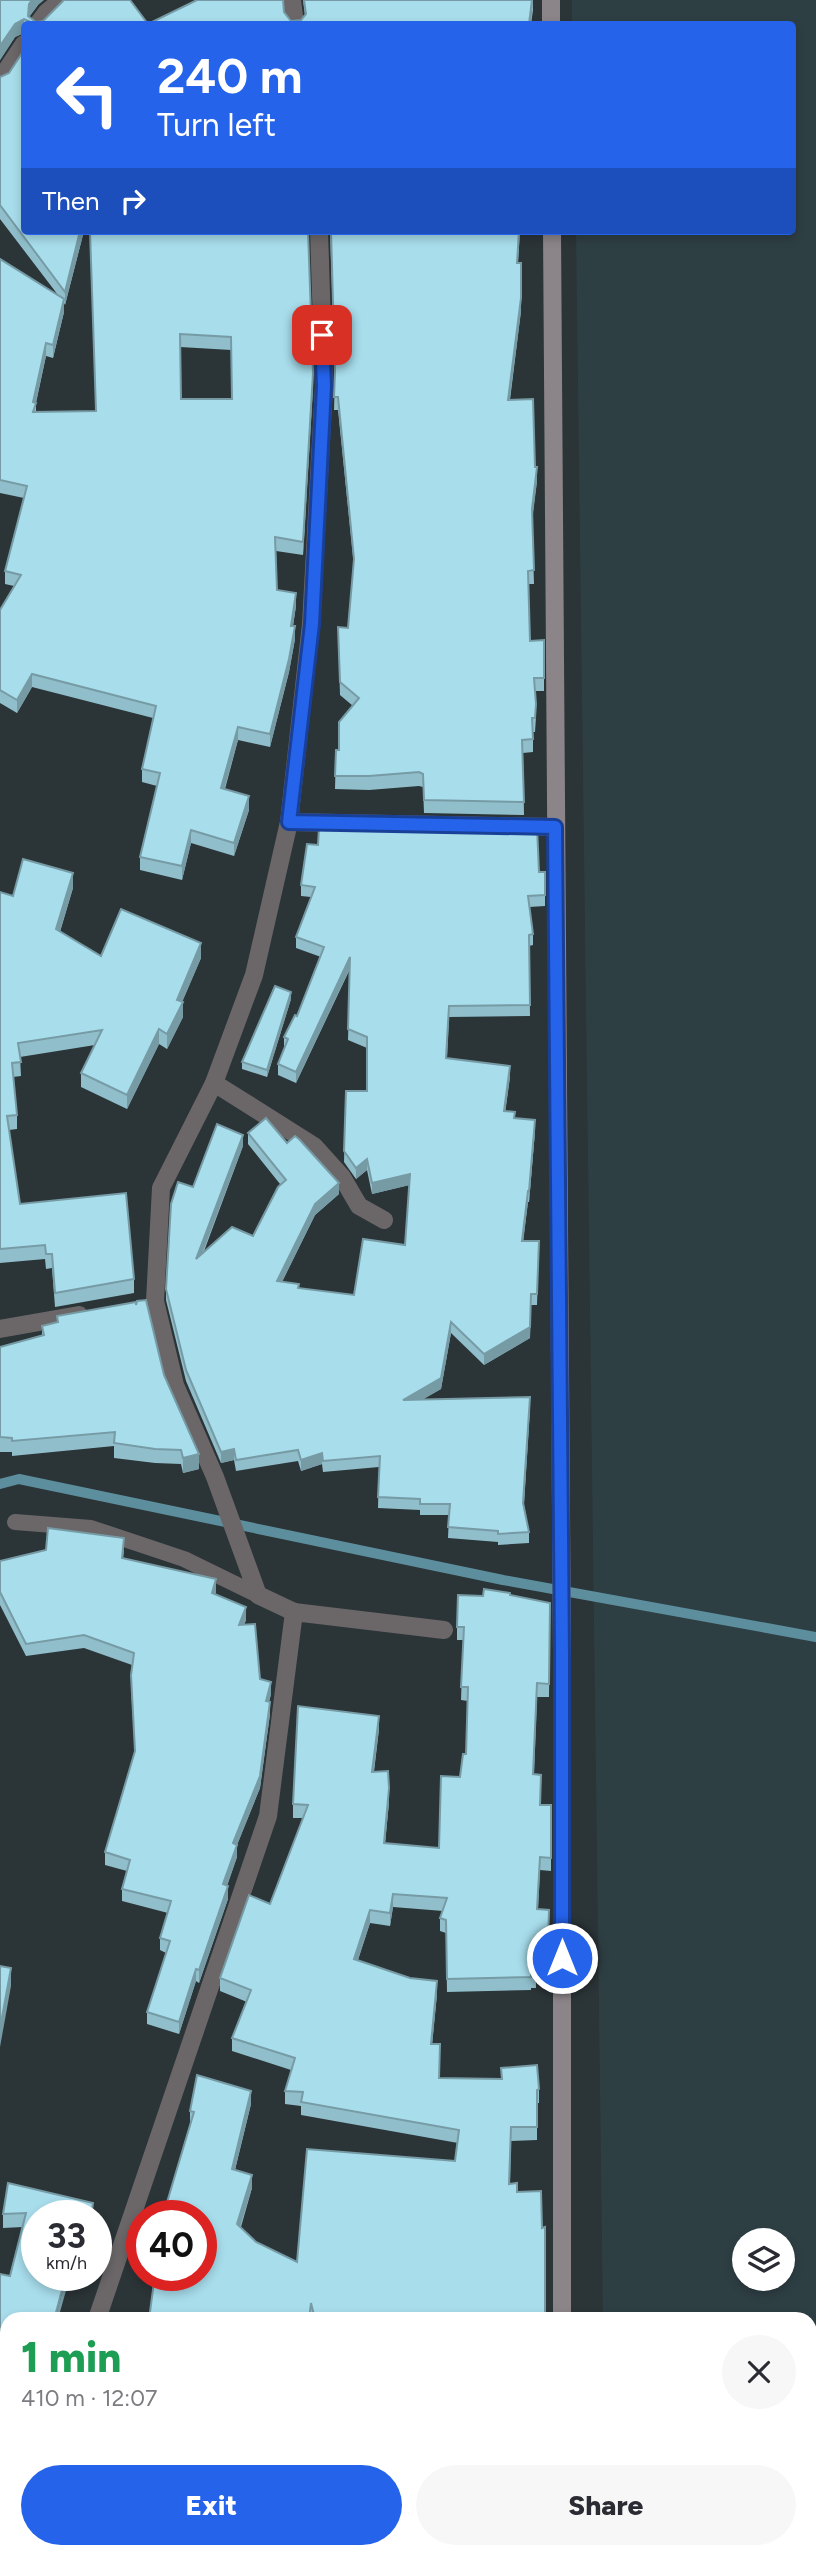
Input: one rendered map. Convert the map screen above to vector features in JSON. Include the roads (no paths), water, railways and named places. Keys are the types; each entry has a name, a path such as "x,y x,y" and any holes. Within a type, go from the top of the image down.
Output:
{"street":[{"path":"40,21 62,0"},
{"path":"292,0 295,21"},
{"path":"551,0 551,21"},
{"path":"0,79 21,48"},
{"path":"319,235 324,386 312,624 289,822 254,975 214,1083 161,1188 149,1302 176,1385 215,1477 258,1595 294,1612 444,1630"},
{"path":"552,235 562,1653 562,2312"},
{"path":"289,822 555,827"},
{"path":"214,1083 314,1146 342,1177 359,1206 384,1220"},
{"path":"0,1329 90,1313"},
{"path":"99,2312 268,1816 294,1612"}],"lane":[{"path":"15,1522 91,1528 184,1559 258,1595"}],"waterway":[{"path":"0,1484 19,1479 503,1580 816,1637"}]}
